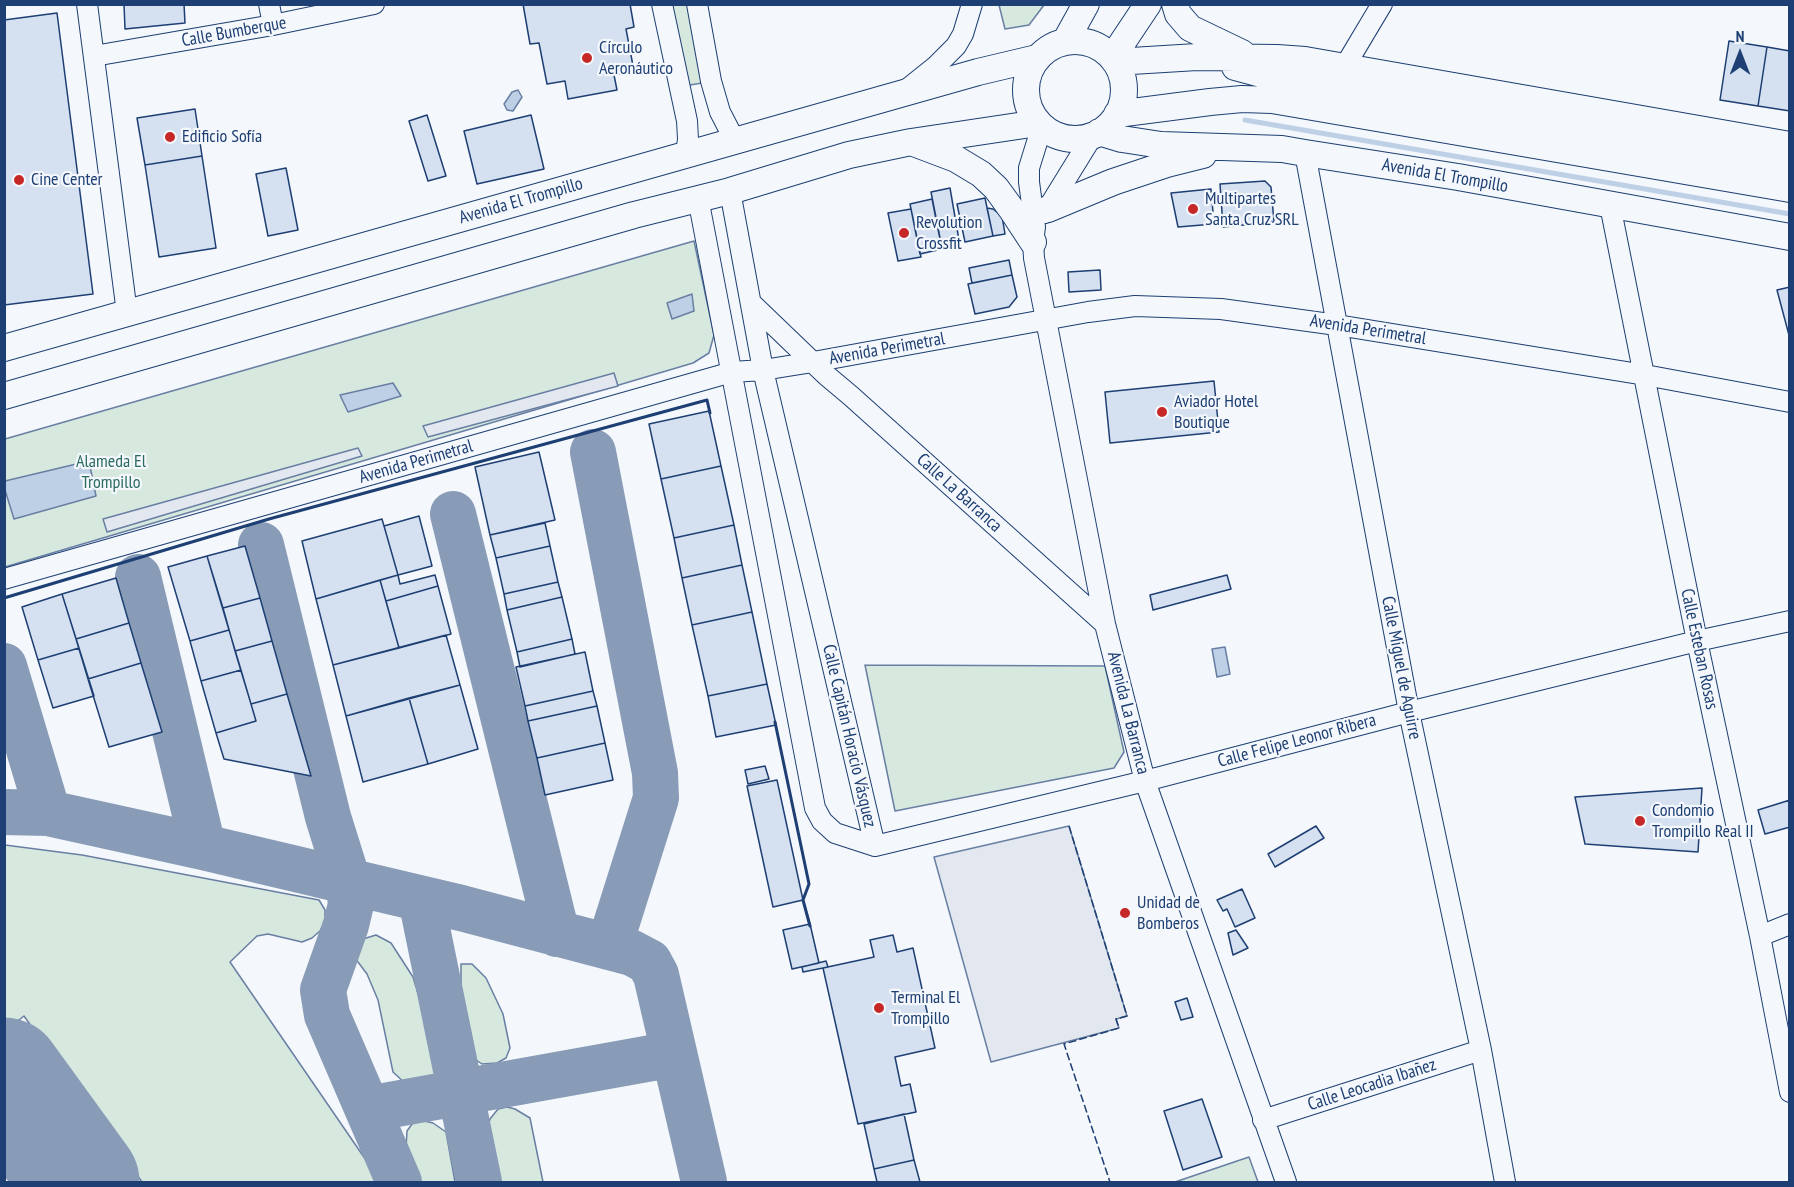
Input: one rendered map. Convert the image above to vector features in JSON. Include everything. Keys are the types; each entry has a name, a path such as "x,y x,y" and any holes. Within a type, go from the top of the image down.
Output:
{"main road":[{"path":"1065,42 1086,4"},
{"path":"1113,60 1148,4"},
{"path":"1175,4 1178,14 1190,28 1254,58"},
{"path":"1065,42 1094,45 1113,60 1121,74 1124,88 1117,114 1109,124 1096,134 1080,139 1053,134 1040,124 1031,113 1026,91 1027,79 1037,58 1050,48 1065,42"},
{"path":"1113,60 1197,57 1254,58 1305,60 1345,66 1712,142 1790,168"},
{"path":"1197,57 1287,81 1712,142 1790,145"},
{"name":"Avenida El Trompillo","path":"4,348 978,72 1037,58"},
{"path":"1117,114 1242,99 1272,100 1790,189"},
{"path":"4,396 634,215 730,191 849,155 911,142 1040,124"},
{"name":"Avenida El Trompillo","path":"1096,134 1161,145 1231,147 1305,153 1458,177 1790,237"},
{"path":"911,142 956,159 981,174 996,188 1012,210 1039,226 1113,182 1156,167 1231,147"}],"street":[{"path":"87,4 127,313"},
{"path":"269,4 273,25"},
{"name":"Calle Bumberque","path":"94,56 273,25 374,4"},
{"path":"662,4 687,121 686,155"},
{"path":"697,4 711,81 720,112 735,141"},
{"path":"900,94 936,66 956,46 963,34 972,4"},
{"path":"1345,66 1382,4"},
{"path":"679,86 690,96 697,97 709,89 711,81"},
{"name":"Avenida La Barranca","path":"1040,124 1029,168 1029,182 1039,226 1034,258 1105,624 1145,781 1286,1182"},
{"path":"1039,226 1096,134"},
{"name":"Calle Miguel de Aguirre","path":"1305,153 1409,712 1481,1050 1505,1182"},
{"name":"Calle Capitán Horacio Vásquez","path":"730,191 763,370 875,846"},
{"name":"Calle Capitán Horacio Vásquez","path":"698,198 815,808 822,821 835,833 875,846"},
{"name":"Calle Esteban Rosas","path":"1610,206 1790,1092"},
{"name":"Calle La Barranca","path":"750,303 1105,624"},
{"name":"Avenida Perimetral","path":"4,579 732,372 763,370 813,362 1135,306 1221,309 1337,325 1645,375 1790,402"},
{"name":"Calle Felipe Leonor Ribera","path":"875,846 1145,781 1409,712 1697,641 1790,621"},
{"path":"1760,936 1790,924"},
{"name":"Calle Leocadia Ibañez","path":"1263,1120 1481,1050"}],"green space":[{"path":"999,4 1044,5 1029,25 1005,29"},
{"path":"668,5 693,5 708,82 684,86"},
{"name":"Alameda El Trompillo","path":"694,241 714,335 709,353 693,363 5,567 5,439"},
{"path":"865,665 1105,666 1124,752 1114,768 895,811"},
{"path":"5,845 82,855 319,900 325,910 325,922 312,938 302,942 268,934 257,936 230,962 381,1182 142,1182 24,1016 5,1031"},
{"path":"376,935 391,943 413,977 423,1010 437,1073 418,1086 407,1085 393,1072 378,1000 367,974 355,958 358,946 363,939"},
{"path":"461,964 472,964 486,978 503,1014 510,1048 506,1058 497,1063 482,1064 473,1058 464,1043 457,999 461,990"},
{"path":"507,1107 530,1118 543,1182 495,1182 487,1150 487,1130 490,1119 498,1109"},
{"path":"420,1120 433,1123 446,1132 455,1182 412,1182 406,1148 407,1131 412,1124"},
{"path":"1249,1157 1258,1182 1175,1182"}],"shaded area":[{"path":"614,373 618,386 428,437 423,426"},
{"path":"358,448 362,456 107,532 103,519"},
{"path":"1069,826 1127,1016 1116,1019 1119,1028 991,1062 934,857"}],"water":[{"path":"518,90 522,97 513,111 507,110 504,104 512,92"},
{"path":"692,294 694,311 672,319 667,303"},
{"path":"393,383 401,396 348,412 340,395"},
{"path":"89,461 96,496 14,519 5,490 5,481"},
{"path":"1225,647 1230,674 1217,677 1212,649"}],"building":[{"path":"124,4 184,4 185,23 125,29"},
{"name":"Círculo Aeronáutico","path":"523,4 630,4 634,27 626,29 634,71 614,75 617,90 568,99 565,81 547,84 539,43 530,44"},
{"name":"Cine Center","path":"57,13 93,294 4,305 4,20"},
{"path":"1729,41 1767,47 1758,106 1720,100"},
{"path":"1767,47 1790,51 1790,111 1758,106"},
{"name":"Edificio Sofía","path":"195,109 202,156 145,165 137,118"},
{"path":"427,115 446,176 428,181 409,121"},
{"path":"531,115 544,169 477,184 464,131"},
{"path":"202,156 216,248 159,257 145,165"},
{"path":"286,168 298,230 268,236 256,174"},
{"path":"1265,181 1271,187 1274,222 1223,227 1220,184"},
{"path":"950,188 959,240 941,243 931,192"},
{"name":"Multipartes Santa Cruz SRL","path":"1211,189 1214,224 1178,227 1171,193"},
{"path":"985,198 993,236 965,242 957,204"},
{"path":"932,199 942,249 920,254 910,204"},
{"path":"987,208 993,209 1002,216 1005,234 993,236"},
{"name":"Revolution Crossfit","path":"911,209 921,257 898,261 888,213"},
{"path":"1009,260 1012,275 972,283 969,268"},
{"path":"1100,270 1101,290 1069,292 1068,272"},
{"path":"1012,275 1017,297 1009,307 975,314 968,284"},
{"path":"1790,287 1790,339 1777,290"},
{"name":"Aviador Hotel Boutique","path":"1214,381 1219,432 1110,443 1105,392"},
{"path":"709,411 721,466 661,479 649,424"},
{"path":"539,452 555,520 490,535 475,467"},
{"path":"721,466 734,525 674,538 661,479"},
{"path":"419,516 432,566 398,575 384,526"},
{"path":"382,519 398,575 316,599 302,541"},
{"path":"545,523 550,546 496,558 490,535"},
{"path":"734,525 742,565 682,578 674,538"},
{"path":"245,546 260,598 223,608 207,556"},
{"path":"550,546 558,582 504,594 496,558"},
{"path":"207,556 229,630 190,641 168,567"},
{"path":"742,565 752,612 692,625 682,578"},
{"path":"398,575 400,584 435,575 438,586 386,601 380,580"},
{"path":"1227,575 1231,589 1153,610 1150,595"},
{"path":"116,578 129,623 76,639 62,594"},
{"path":"380,580 399,648 333,665 316,599"},
{"path":"558,582 562,597 507,610 504,594"},
{"path":"438,586 451,634 399,648 386,601"},
{"path":"62,594 79,648 38,660 22,607"},
{"path":"562,597 572,639 517,652 507,610"},
{"path":"260,598 272,641 235,651 223,608"},
{"path":"752,612 767,684 708,696 692,625"},
{"path":"129,623 141,663 88,679 76,639"},
{"path":"229,630 241,670 201,681 190,641"},
{"path":"446,635 460,685 346,716 333,665"},
{"path":"572,639 575,654 520,667 517,652"},
{"path":"272,641 287,694 251,704 235,651"},
{"path":"79,648 94,696 53,708 38,660"},
{"path":"585,652 593,691 525,706 516,667"},
{"path":"141,663 162,732 109,747 88,679"},
{"path":"241,670 256,721 216,733 201,681"},
{"path":"767,684 776,725 716,737 708,696"},
{"path":"460,685 478,749 428,764 409,698"},
{"path":"593,691 597,706 528,721 525,706"},
{"path":"287,694 311,776 224,759 216,733 256,721 251,704"},
{"path":"409,698 428,764 363,782 346,716"},
{"path":"597,706 605,743 537,758 528,721"},
{"path":"605,743 613,780 545,795 537,758"},
{"path":"765,766 769,779 748,784 745,770"},
{"path":"777,780 803,900 773,907 747,786"},
{"name":"Condomio Trompillo Real II","path":"1702,788 1698,852 1585,844 1575,797"},
{"path":"1790,800 1790,827 1765,834 1758,810"},
{"path":"1316,826 1324,838 1275,867 1268,854"},
{"path":"1242,889 1255,918 1235,927 1227,909 1223,911 1217,900"},
{"path":"810,924 819,963 792,969 783,930"},
{"path":"1236,930 1248,948 1233,955 1228,933"},
{"name":"Terminal El Trompillo","path":"893,935 897,952 913,948 935,1048 895,1057 901,1086 910,1084 916,1112 858,1124 823,968 874,957 870,940"},
{"path":"826,961 828,967 803,972 802,967"},
{"path":"1187,998 1193,1017 1181,1020 1175,1002"},
{"path":"1202,1099 1222,1157 1183,1170 1164,1111"},
{"path":"904,1114 914,1160 874,1169 864,1124"},
{"path":"914,1160 920,1182 877,1182 874,1169"}],"waterway":[{"path":"1245,120 1790,214"}],"taxiway":[{"path":"593,452 655,773 656,798 609,947"},
{"path":"453,514 557,934"},
{"path":"261,545 328,817 348,881 351,904 323,990 327,1015 399,1182"},
{"path":"138,577 203,847"},
{"path":"4,666 48,813"},
{"path":"4,812 48,813 203,847 461,908 632,953 649,962 656,975 704,1182"},
{"path":"421,899 479,1182"},
{"path":"368,1109 674,1054"}],"runway":[{"path":"4,1076 81,1182"}],"fence":[{"path":"4,598 269,519 707,400 710,414"},
{"path":"775,722 809,884 803,900 810,924"},
{"path":"1069,826 1127,1016 1116,1019 1119,1028 1064,1044 1110,1182"}],"wall":[{"path":"4,598 269,519 707,400 710,413"},
{"path":"775,722 809,884 803,900 810,926"}],"place":[{"name":"Círculo Aeronáutico","path":"587,58"},
{"name":"Edificio Sofía","path":"170,137"},
{"name":"Cine Center","path":"19,180"},
{"name":"Multipartes Santa Cruz SRL","path":"1193,209"},
{"name":"Revolution Crossfit","path":"904,233"},
{"name":"Aviador Hotel Boutique","path":"1162,412"},
{"name":"Condomio Trompillo Real II","path":"1640,821"},
{"name":"Unidad de Bomberos","path":"1125,913"},
{"name":"Terminal El Trompillo","path":"879,1008"}]}
